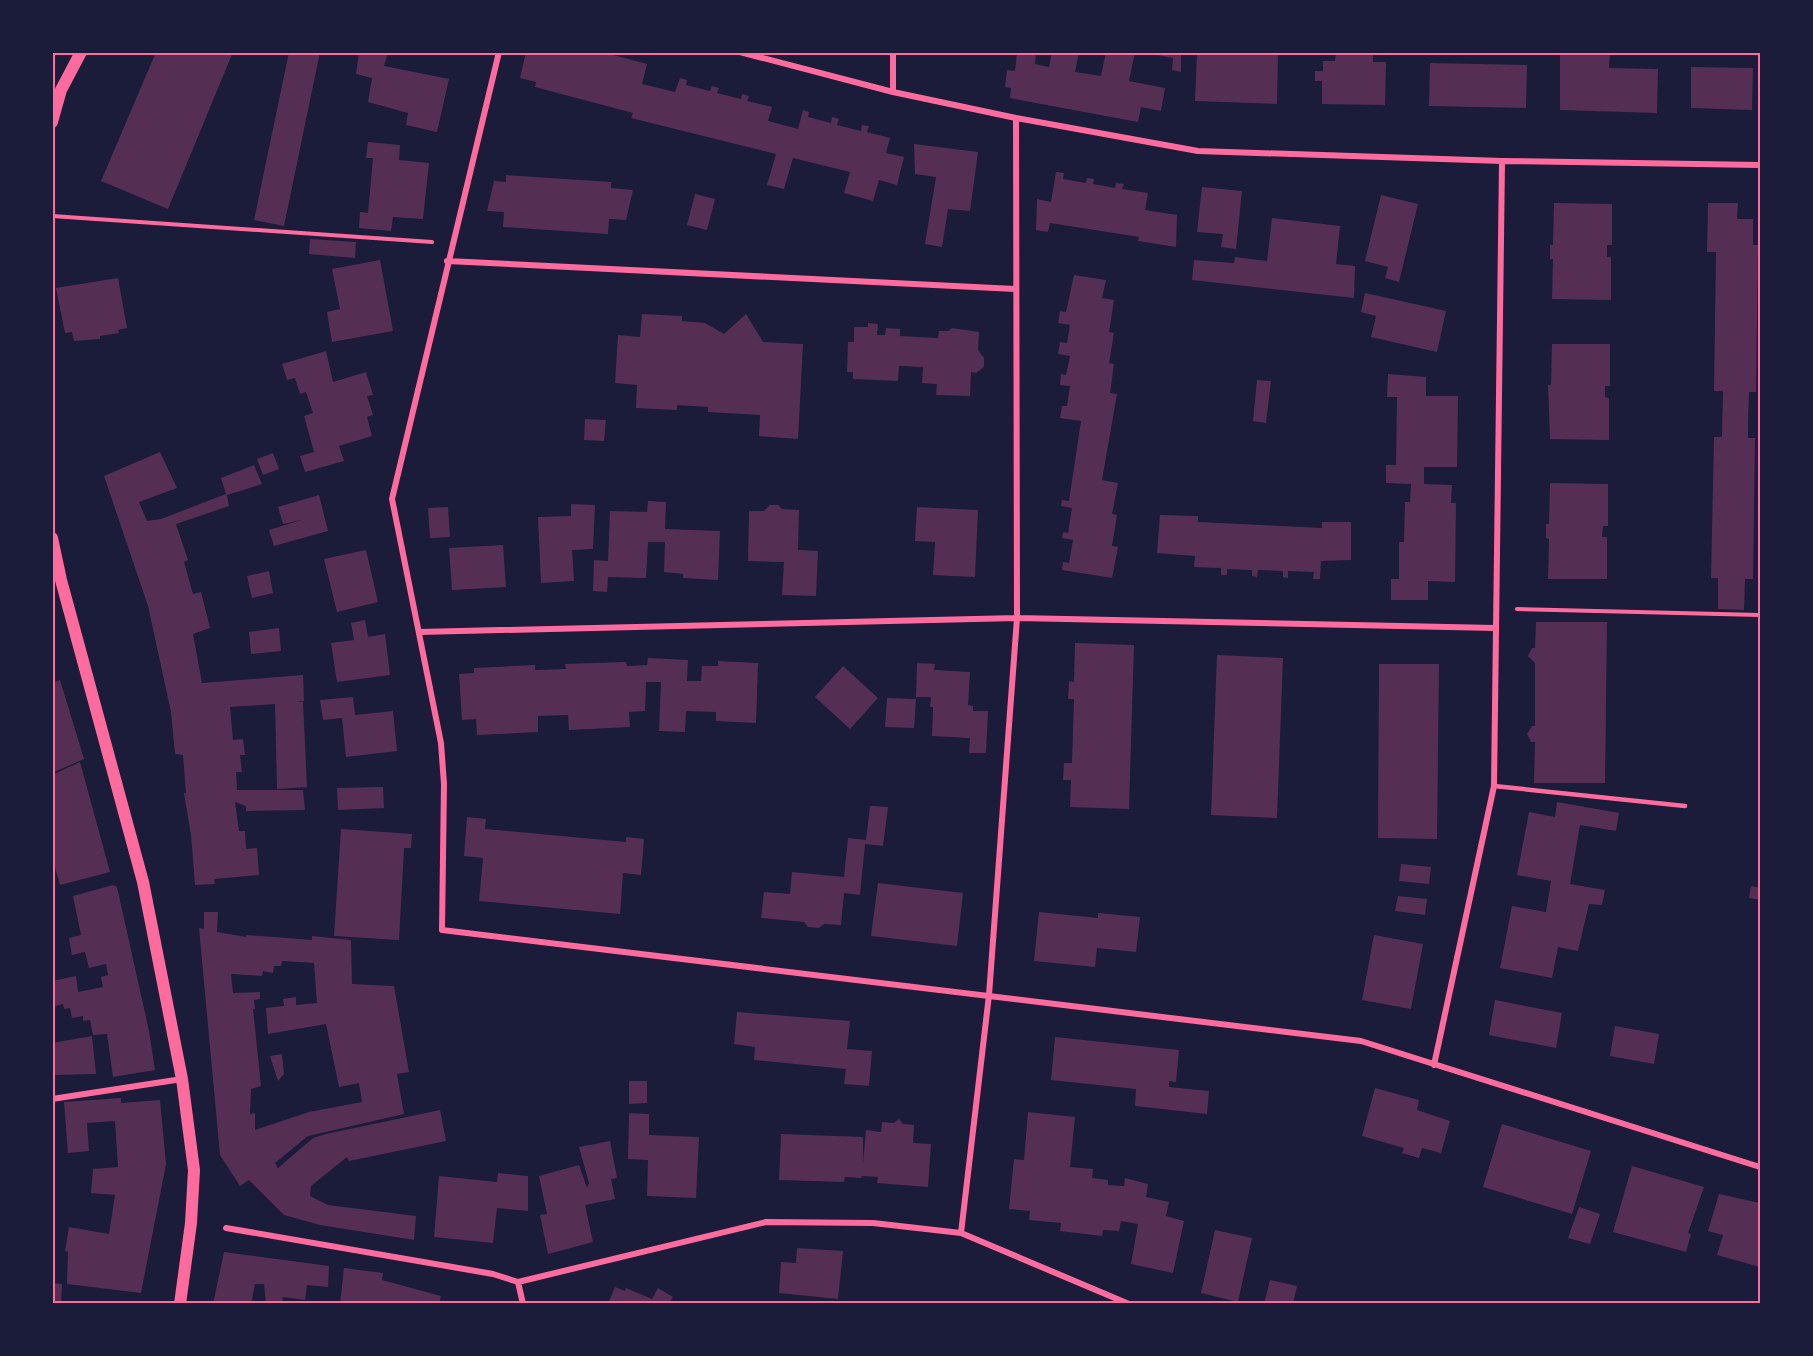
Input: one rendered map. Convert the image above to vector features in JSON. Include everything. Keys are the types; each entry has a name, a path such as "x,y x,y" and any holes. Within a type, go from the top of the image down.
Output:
{"main road":[{"path":"52,122 61,90 81,52"},
{"path":"52,538 61,580 143,882 182,1079 194,1170 191,1223 180,1304"}],"street":[{"path":"499,52 451,242 392,499 443,764 442,930 1361,1041 1761,1167"},
{"path":"740,52 893,92 1016,118 1198,151 1502,161 1761,165"},
{"path":"893,52 893,92"},
{"path":"961,1233 989,995 1017,618 1016,118"},
{"path":"1434,1065 1494,786 1502,161"},
{"path":"447,261 1015,289"},
{"path":"419,633 1017,618 1495,628"},
{"path":"52,1099 182,1079"},
{"path":"226,1228 493,1274 518,1282 766,1222 873,1224 961,1233 1129,1304"},
{"path":"518,1282 523,1304"}],"lane":[{"path":"1494,786 1685,806"}],"path":[{"path":"52,216 451,242"},
{"path":"1496,608 1761,615"}],"building":[{"path":"156,52 233,52 168,209 101,181"},
{"path":"289,52 320,52 284,226 254,220"},
{"path":"359,52 388,52 384,66 449,79 437,132 406,125 408,113 368,102 372,78 356,74"},
{"path":"526,52 602,52 647,64 642,84 675,92 680,78 687,80 686,85 710,91 712,86 719,88 717,93 741,99 742,94 749,96 747,101 772,107 768,121 798,129 803,110 809,112 808,117 831,123 832,117 839,119 837,125 861,131 862,125 869,126 867,132 890,138 886,153 904,157 897,185 879,180 873,201 844,193 850,172 793,158 784,189 767,185 776,154 631,118 633,113 535,87 536,82 520,78"},
{"path":"1017,52 1036,52 1035,64 1049,67 1052,52 1079,52 1075,72 1101,76 1106,52 1135,52 1129,81 1165,88 1161,111 1141,107 1138,122 1010,98 1011,88 1005,87 1007,70 1015,71"},
{"path":"1140,52 1181,52 1181,72 1172,70 1173,58"},
{"path":"1197,52 1278,52 1277,104 1195,101"},
{"path":"1336,52 1373,52 1373,62 1386,62 1385,105 1322,104 1322,81 1315,81 1315,71 1323,71 1323,61 1335,61"},
{"path":"1554,52 1610,52 1609,68 1658,69 1657,113 1560,110 1560,55"},
{"path":"1430,63 1527,65 1526,108 1429,106"},
{"path":"1691,67 1753,68 1752,110 1691,108"},
{"path":"368,142 400,145 399,160 429,163 423,219 393,217 391,231 359,228 360,212 368,213 373,158 366,158"},
{"path":"914,144 978,152 970,211 948,209 942,247 925,244 936,177 915,174"},
{"path":"1056,172 1064,173 1063,179 1086,183 1087,178 1094,179 1093,184 1115,188 1116,183 1124,184 1122,189 1148,193 1145,210 1177,215 1176,247 1138,241 1139,237 1050,223 1048,232 1036,230 1037,199 1051,202"},
{"path":"506,175 611,182 611,188 633,190 626,220 609,219 608,234 503,227 504,212 487,211 494,181 506,182"},
{"path":"1202,187 1242,191 1236,249 1221,247 1223,234 1197,232"},
{"path":"695,194 715,199 707,230 687,225"},
{"path":"1381,195 1418,204 1399,282 1385,278 1388,267 1365,261"},
{"path":"1554,203 1612,204 1612,245 1607,245 1607,257 1611,257 1611,300 1552,299 1553,259 1550,259 1550,245 1553,245"},
{"path":"1708,203 1738,203 1737,219 1753,219 1753,245 1758,245 1756,392 1749,392 1748,423 1748,438 1755,438 1753,579 1745,579 1744,610 1718,609 1718,578 1711,578 1714,437 1722,437 1723,391 1714,391 1716,252 1707,252"},
{"path":"1272,218 1340,226 1336,264 1355,266 1354,298 1192,280 1194,260 1234,263 1235,257 1267,261"},
{"path":"310,239 356,242 355,258 309,254"},
{"path":"380,260 393,331 332,342 327,312 340,309 332,269"},
{"path":"1074,275 1106,280 1102,298 1114,300 1109,332 1114,333 1109,363 1114,364 1110,393 1117,394 1102,480 1118,483 1112,514 1117,515 1112,546 1118,547 1112,578 1062,570 1063,562 1069,563 1073,540 1062,538 1063,532 1068,533 1072,508 1061,506 1062,500 1069,501 1081,421 1060,418 1062,406 1067,406 1070,386 1060,385 1061,374 1066,375 1070,356 1058,354 1060,342 1067,343 1070,325 1058,323 1060,311 1066,312"},
{"path":"118,278 127,328 118,330 119,333 100,336 100,339 74,341 72,332 65,333 56,288"},
{"path":"1365,293 1446,311 1437,352 1371,337 1376,316 1361,312"},
{"path":"642,314 682,316 682,321 705,323 724,334 746,314 763,342 803,344 798,439 759,436 760,415 708,412 708,407 677,405 677,410 636,408 637,385 615,383 618,335 640,337"},
{"path":"868,323 878,324 877,335 885,335 886,328 900,329 900,336 938,338 939,331 948,331 952,328 979,332 978,350 984,358 984,367 976,373 971,372 970,396 936,395 937,384 922,383 923,367 899,366 898,381 853,379 853,372 847,372 848,342 854,342 854,327 868,327"},
{"path":"1552,344 1610,344 1610,386 1605,386 1605,397 1609,398 1609,440 1550,439 1548,385 1551,385"},
{"path":"326,351 333,382 366,372 373,395 367,396 373,415 367,417 372,436 339,446 344,461 305,472 300,456 314,452 304,416 313,413 306,392 300,394 295,378 287,380 282,364"},
{"path":"1388,374 1426,377 1426,396 1458,396 1457,467 1424,467 1424,484 1452,485 1451,503 1456,503 1455,582 1428,581 1428,600 1391,600 1391,579 1399,579 1399,542 1404,542 1405,502 1410,502 1411,484 1386,483 1386,465 1396,465 1397,397 1387,397"},
{"path":"1257,380 1271,381 1266,423 1253,421"},
{"path":"585,419 606,420 604,441 584,440"},
{"path":"160,452 177,488 139,502 147,521 161,519 226,494 221,478 254,465 262,484 227,495 229,506 176,524 188,560 184,562 193,594 201,592 210,628 193,634 202,683 303,675 304,701 296,702 303,702 307,787 277,789 275,704 230,707 233,740 243,739 245,755 240,755 242,772 236,772 237,790 303,790 305,810 246,811 246,806 235,802 239,831 245,831 246,849 257,848 259,875 214,879 215,884 195,885 191,835 184,793 186,793 183,755 175,754 171,712 148,606 104,476"},
{"path":"273,453 279,469 263,475 257,459"},
{"path":"1550,483 1608,484 1608,526 1603,526 1602,537 1607,537 1607,579 1548,579 1549,539 1546,538 1546,524 1549,524"},
{"path":"319,495 328,531 274,546 269,530 301,520 283,524 278,507"},
{"path":"648,501 666,502 665,529 720,531 718,580 683,578 683,574 664,572 665,542 648,542 646,578 608,577 607,592 593,591 594,560 608,561 610,511 647,512"},
{"path":"571,504 595,505 593,549 572,550 574,581 541,583 538,517 571,516"},
{"path":"770,505 778,505 782,509 799,510 798,550 818,551 816,596 782,595 784,562 748,561 749,511 764,511"},
{"path":"448,507 450,537 430,538 428,508"},
{"path":"917,507 978,510 975,577 933,575 935,542 915,541"},
{"path":"1160,515 1198,516 1198,522 1322,528 1322,522 1351,522 1351,560 1321,561 1320,579 1313,579 1314,572 1288,571 1288,578 1283,577 1283,571 1258,570 1257,577 1252,576 1252,570 1227,569 1227,575 1221,575 1221,568 1194,567 1195,556 1157,553"},
{"path":"503,545 506,587 452,590 449,548"},
{"path":"366,550 378,602 337,612 324,559"},
{"path":"269,571 273,593 252,598 247,576"},
{"path":"365,620 368,637 385,634 390,675 337,682 331,643 354,640 351,623"},
{"path":"1536,622 1607,622 1605,783 1534,783 1535,742 1531,742 1527,734 1532,726 1535,726 1535,663 1528,656 1532,648 1535,648"},
{"path":"279,628 281,651 251,654 249,632"},
{"path":"1075,643 1134,645 1129,809 1070,807 1071,780 1063,780 1064,763 1072,763 1074,699 1068,699 1069,681 1074,682"},
{"path":"1217,655 1283,658 1277,818 1211,815"},
{"path":"648,658 688,660 687,681 701,681 702,666 718,666 718,661 758,663 756,723 716,721 716,712 686,711 685,732 659,731 661,682 646,682 645,711 629,712 630,727 569,730 568,715 538,716 538,732 477,735 476,719 462,720 459,674 474,673 474,668 535,665 535,670 566,669 565,664 626,662 627,666 647,665"},
{"path":"917,663 935,664 934,670 970,672 968,705 973,706 973,711 988,711 986,753 969,753 970,738 932,736 931,697 916,697"},
{"path":"1379,664 1439,664 1437,839 1378,838"},
{"path":"843,666 878,698 850,729 815,697"},
{"path":"60,680 84,759 52,773 52,683"},
{"path":"353,697 355,715 393,711 397,751 346,757 342,718 323,720 320,700"},
{"path":"887,698 916,699 914,728 885,727"},
{"path":"80,762 110,872 60,885 52,857 52,775"},
{"path":"383,787 384,808 338,810 337,788"},
{"path":"1557,802 1619,813 1616,831 1580,825 1570,884 1605,890 1602,905 1589,904 1578,951 1558,947 1552,978 1500,968 1512,906 1546,912 1551,881 1517,875 1529,812 1555,817"},
{"path":"870,806 888,807 883,846 865,844 860,895 844,893 841,925 824,924 819,928 808,927 804,922 761,918 764,892 790,894 792,872 844,877 848,838 866,840"},
{"path":"467,817 486,819 485,829 626,842 626,837 644,839 641,875 623,873 620,914 479,901 483,858 464,856"},
{"path":"341,829 412,834 411,848 404,848 399,940 334,936"},
{"path":"1401,864 1431,867 1429,884 1399,881"},
{"path":"878,883 963,893 957,946 871,936"},
{"path":"113,885 117,887 149,1031 155,1070 113,1077 107,1034 93,1035 90,1020 83,1021 83,1016 72,1018 70,1008 64,1009 63,1004 55,1006 52,981 76,976 78,992 103,987 101,977 108,975 106,964 89,968 85,952 72,955 69,938 81,935 73,896"},
{"path":"1751,886 1760,888 1760,900 1749,898"},
{"path":"1398,896 1427,899 1425,915 1395,911"},
{"path":"204,912 218,912 217,932 246,937 246,935 312,940 312,936 351,940 352,984 394,986 409,1072 397,1074 404,1114 308,1136 275,1163 278,1168 313,1138 440,1110 446,1141 349,1161 347,1157 311,1186 310,1196 328,1205 416,1216 414,1240 320,1225 284,1215 249,1180 240,1186 220,1155 199,928 204,929","holes":["282,961 314,963 317,1003 296,1005 296,997 283,999 284,1006 266,1008 268,1034 326,1024 339,1087 359,1083 362,1102 309,1112 255,1130 255,1113 250,1114 251,1089 261,1086 253,1009 255,1009 254,1000 260,999 260,992 233,993 231,974 262,976 263,971 273,973 274,966 281,966"]},
{"path":"1039,912 1098,918 1098,913 1140,917 1136,952 1097,948 1095,967 1034,961"},
{"path":"1374,935 1423,944 1411,1009 1362,1000"},
{"path":"1495,1000 1562,1013 1556,1048 1489,1035"},
{"path":"737,1012 850,1021 847,1049 872,1051 869,1086 844,1084 846,1069 754,1060 755,1047 734,1044"},
{"path":"1615,1026 1659,1034 1654,1064 1610,1056"},
{"path":"92,1036 96,1074 52,1075 52,1043"},
{"path":"1055,1037 1179,1050 1176,1082 1169,1081 1169,1087 1209,1091 1207,1114 1135,1106 1136,1089 1051,1080"},
{"path":"282,1054 284,1074 278,1081 270,1056"},
{"path":"629,1081 647,1081 647,1103 629,1104"},
{"path":"1375,1088 1419,1100 1417,1110 1450,1121 1441,1153 1422,1148 1419,1158 1402,1153 1404,1148 1362,1136"},
{"path":"121,1098 121,1103 160,1100 166,1164 141,1293 67,1284 68,1252 65,1251 69,1227 109,1234 115,1195 91,1193 93,1169 118,1167 115,1121 87,1123 89,1151 68,1153 64,1102"},
{"path":"1028,1112 1075,1117 1070,1167 1093,1169 1092,1178 1108,1180 1108,1185 1124,1186 1125,1178 1148,1184 1146,1197 1169,1202 1166,1216 1184,1221 1173,1273 1131,1264 1138,1224 1121,1221 1119,1231 1103,1230 1102,1236 1060,1231 1061,1223 1029,1220 1030,1211 1009,1209 1014,1159 1024,1160"},
{"path":"629,1113 649,1114 649,1135 699,1137 696,1198 647,1196 648,1160 628,1159"},
{"path":"899,1119 903,1124 914,1125 913,1143 931,1144 928,1187 877,1183 878,1177 862,1176 861,1178 845,1177 844,1182 779,1180 781,1134 863,1137 863,1163 866,1130 881,1132 882,1122 894,1123"},
{"path":"1502,1124 1591,1151 1572,1214 1483,1187"},
{"path":"610,1141 617,1178 611,1179 615,1199 585,1205 593,1242 548,1254 540,1215 547,1214 539,1176 579,1165 587,1188 589,1183 579,1147"},
{"path":"1632,1166 1704,1187 1688,1233 1691,1234 1686,1252 1613,1232"},
{"path":"498,1173 528,1176 528,1211 497,1208 493,1243 434,1237 439,1176 497,1182"},
{"path":"1719,1194 1760,1203 1760,1267 1717,1255 1723,1235 1708,1231"},
{"path":"1579,1207 1600,1214 1590,1244 1568,1238"},
{"path":"1215,1230 1252,1238 1238,1302 1201,1293"},
{"path":"797,1248 843,1251 838,1299 779,1293 781,1262 796,1263"},
{"path":"224,1252 329,1266 328,1287 307,1285 305,1300 283,1297 282,1304 266,1304 264,1284 255,1284 251,1304 213,1304"},
{"path":"344,1268 383,1273 382,1280 441,1296 439,1304 340,1304"},
{"path":"1270,1280 1297,1286 1293,1304 1264,1304"},
{"path":"52,1283 62,1284 61,1304 52,1304"},
{"path":"615,1287 625,1291 626,1288 652,1299 658,1288 673,1297 669,1304 608,1304"}]}
